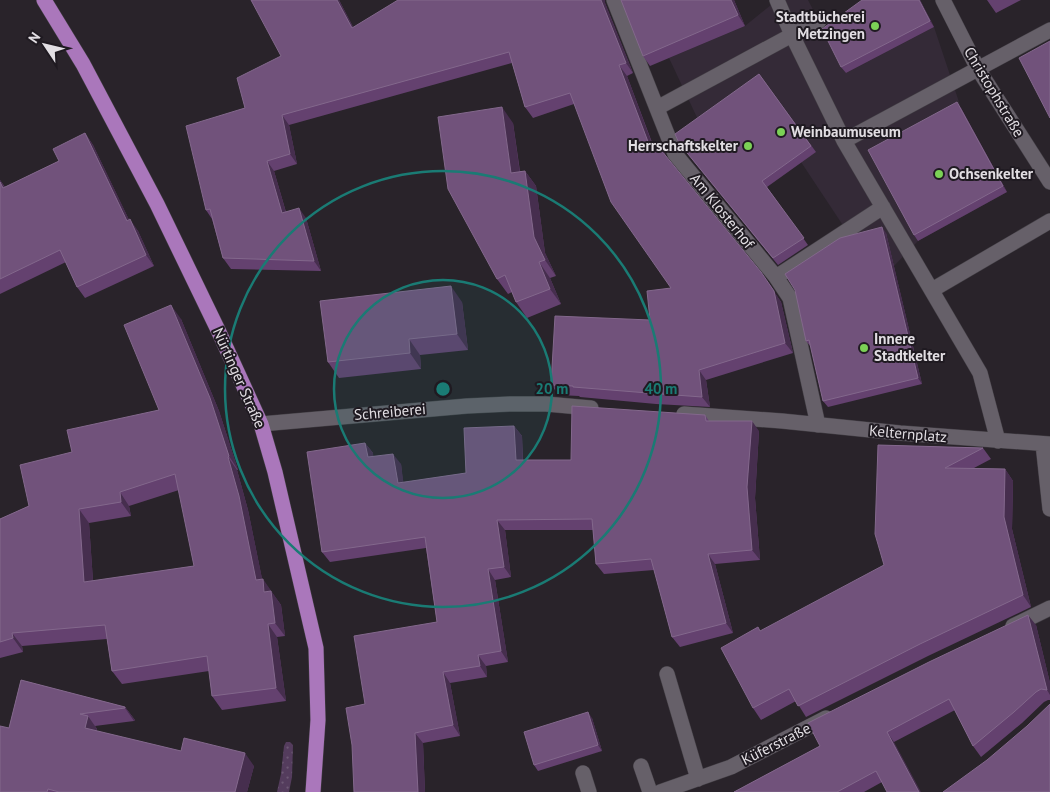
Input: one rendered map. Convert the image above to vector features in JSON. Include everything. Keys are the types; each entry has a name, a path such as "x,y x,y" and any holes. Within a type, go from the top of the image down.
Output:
{"main road":[{"name":"Nürtinger Straße","path":"44,0 83,64 157,204 262,424 316,648 318,720 314,792"}],"street":[{"name":"Am Klosterhof","path":"614,0 675,154 776,277 790,298 818,425"},
{"path":"776,0 844,141 980,373 998,441"},
{"name":"Christophstraße","path":"943,0 978,69 1050,182"},
{"path":"657,108 819,21"},
{"path":"844,141 1050,30"},
{"path":"776,277 883,207"},
{"path":"932,290 1050,221"},
{"name":"Schreiberei","path":"262,424 434,408 510,404 546,404 610,409"},
{"path":"670,414 818,425"},
{"name":"Kelternplatz","path":"818,425 900,434 1047,444"},
{"path":"1047,444 1050,509"},
{"path":"1000,632 1050,608"},
{"path":"667,674 698,779"},
{"name":"Küferstraße","path":"660,792 731,767 834,714"},
{"path":"641,766 650,792"},
{"path":"584,773 589,792"}],"shaded area":[{"path":"777,0 808,0 846,73 934,27 961,108 1007,192 918,241 894,266 854,242 801,162 701,126 669,58 745,26"},
{"path":"286,742 290,742 293,745 292,777 289,792 277,792 284,746"}],"building":[{"path":"251,0 337,0 352,28 398,0 601,0 626,63 619,65 650,147 657,142 661,150 761,272 774,291 785,343 699,370 702,397 551,385 555,316 650,320 647,291 671,288 611,202 570,93 525,107 509,52 282,115 290,154 267,161 282,213 299,208 314,261 223,258 210,209 206,210 186,126 245,108 237,78 281,56"},
{"path":"621,0 731,0 738,15 643,56"},
{"path":"862,0 919,0 930,21 841,67 822,29"},
{"path":"1050,41 1050,118 1019,58"},
{"name":"Herrschaftskelter","path":"759,74 811,146 762,181 804,238 773,258 679,143 675,134"},
{"name":"Ochsenkelter","path":"957,102 1003,186 914,235 868,150"},
{"path":"502,107 511,173 525,171 534,237 545,260 539,262 550,289 516,302 505,275 497,279 448,189 438,117"},
{"path":"85,133 127,221 130,219 146,255 77,287 60,250 0,279 0,182 3,188 59,161 53,149"},
{"name":"Innere Stadtkelter","path":"882,227 918,378 823,401 809,340 806,341 795,290 785,274 840,238"},
{"path":"451,286 457,334 409,339 410,353 328,362 320,301"},
{"path":"171,305 210,398 229,456 256,580 263,579 264,592 271,591 275,623 268,624 276,688 212,696 207,656 112,671 105,625 12,633 13,638 0,642 0,519 29,506 20,465 72,452 67,430 159,410 124,325","holes":["175,474 194,566 84,582 79,509 121,502 120,492"]},
{"path":"572,406 705,415 706,421 752,421 747,487 752,550 708,554 726,623 672,637 651,559 596,564 592,519 497,520 504,567 488,569 501,651 478,655 480,666 443,672 453,725 415,733 418,792 354,792 352,745 346,708 365,704 354,636 437,622 425,537 322,552 307,452 365,443 368,457 393,454 398,483 466,473 464,428 514,426 516,460 571,460"},
{"path":"878,445 983,448 945,468 1005,469 1004,517 1023,595 920,644 798,706 789,689 753,708 721,648 758,627 760,631 884,565 875,534"},
{"path":"1028,615 1047,690 1041,689 1036,692 973,746 949,699 887,732 919,792 887,792 876,771 837,792 734,792 820,746 808,723"},
{"path":"21,680 125,707 80,714 88,716 85,728 181,751 184,738 245,753 235,792 59,792 48,789 47,792 0,792 0,726 9,728"},
{"path":"1050,704 1050,792 943,792 987,760"},
{"path":"588,712 598,745 534,765 524,732"}],"place":[{"name":"Stadtbücherei Metzingen","path":"875,26"},
{"name":"Weinbaumuseum","path":"781,132"},
{"name":"Herrschaftskelter","path":"748,146"},
{"name":"Ochsenkelter","path":"939,174"},
{"name":"Innere Stadtkelter","path":"864,348"}]}
